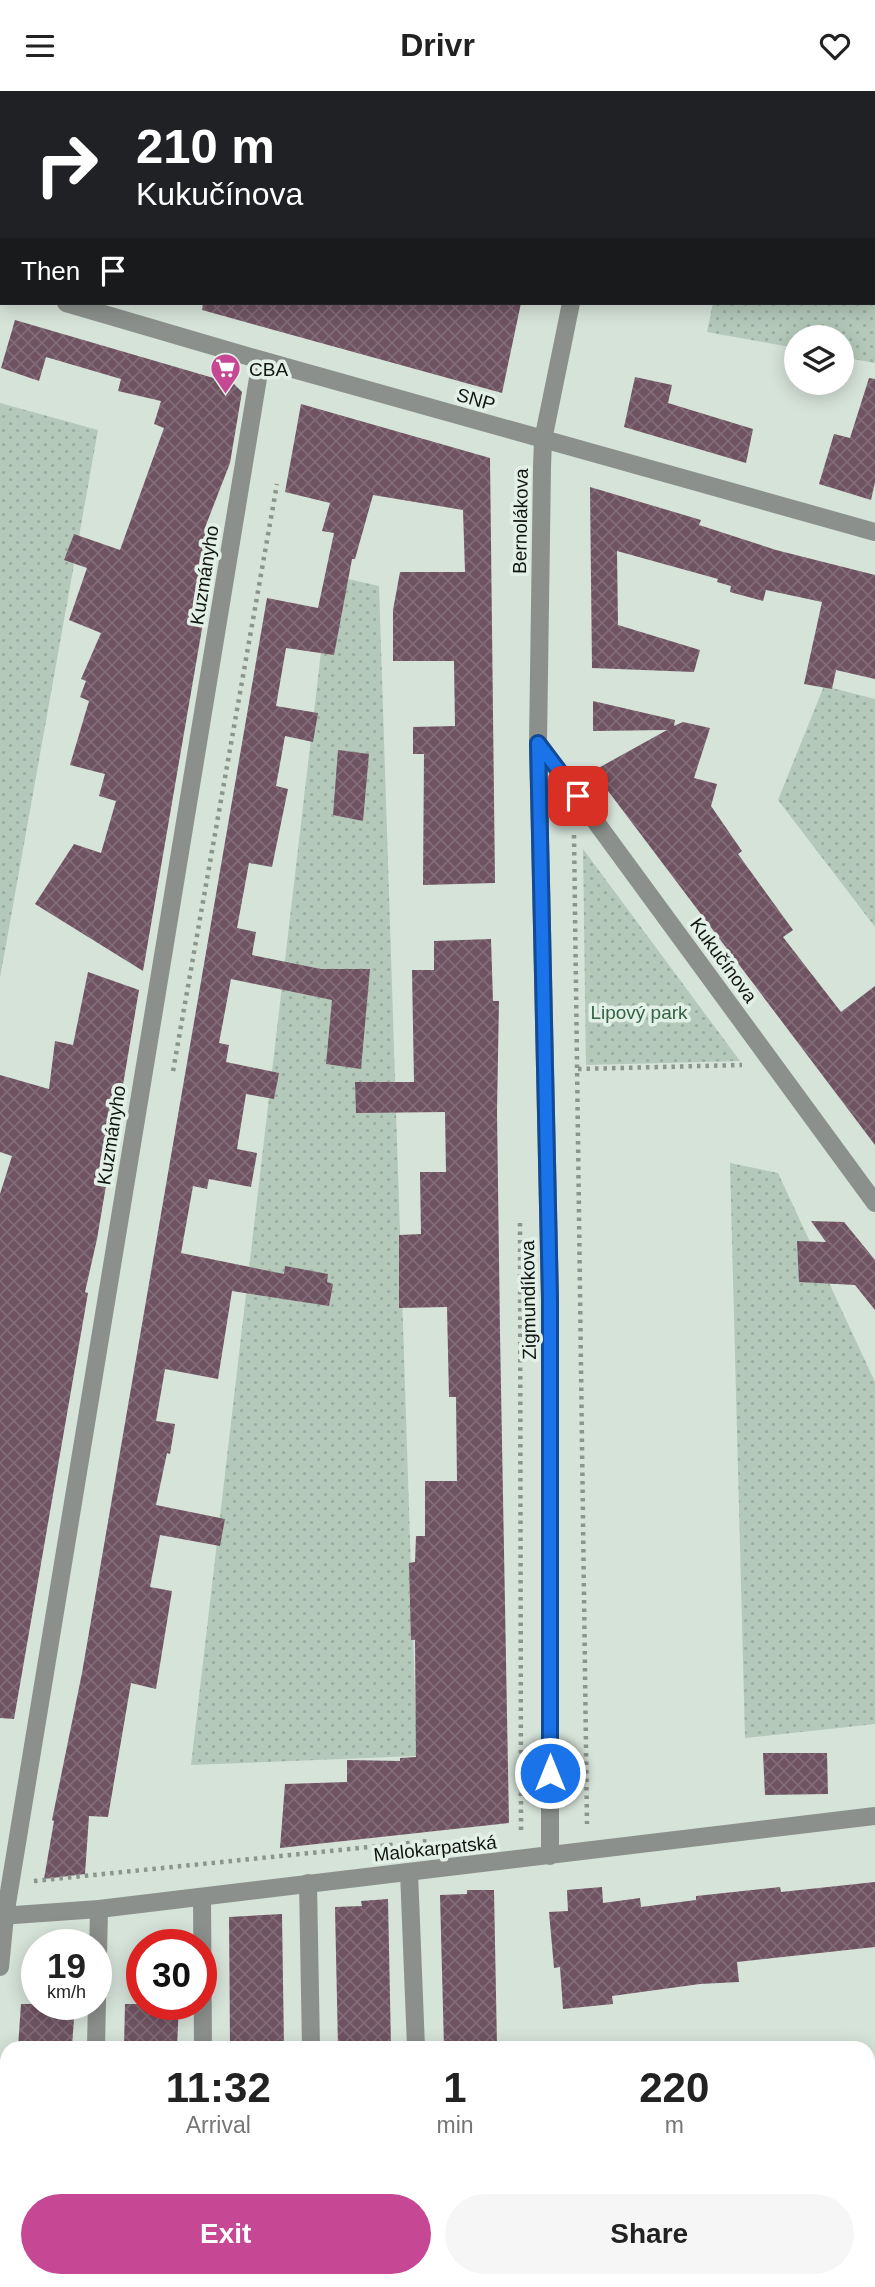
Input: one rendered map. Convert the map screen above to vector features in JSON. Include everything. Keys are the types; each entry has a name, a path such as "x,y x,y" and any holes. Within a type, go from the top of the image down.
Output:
{"street":[{"name":"SNP","path":"73,305 261,361 875,532"},
{"name":"Bernolákova","path":"538,743 543,440 571,305"},
{"name":"Kuzmányho","path":"0,1967 3,1916 261,361"},
{"name":"Kukučínova","path":"538,743 875,1203"},
{"name":"Zigmundíkova","path":"538,743 550,1300 550,1856"},
{"name":"Malokarpatská","path":"3,1916 99,1909 875,1816"},
{"path":"409,1872 416,2041"},
{"path":"308,1884 311,2041"},
{"path":"202,1897 203,2041"},
{"path":"96,2041 99,1909"}],"path":[{"path":"521,1832 587,1824 574,830"},
{"path":"578,1069 747,1064"},
{"path":"10,1875 29,1882 439,1840"}],"green space":[{"path":"713,305 875,305 875,363 854,359 854,325 784,325 784,346 707,332"},
{"path":"0,403 98,430 0,978"},
{"path":"330,575 379,586 417,1756 191,1765"},
{"path":"824,686 875,699 875,927 778,800"},
{"name":"Lipový park","path":"583,849 740,1061 586,1065"},
{"path":"730,1163 778,1173 875,1382 875,1724 745,1738"}],"building":[{"path":"203,305 521,305 502,393 202,310"},
{"path":"15,320 234,384 242,392 230,463 206,525 219,530 143,971 35,904 74,844 101,853 116,801 99,796 105,774 70,765 89,701 80,697 86,681 81,679 101,633 69,620 87,568 64,560 74,534 120,550 164,428 154,424 161,401 118,391 121,379 46,357 39,381 1,368"},
{"path":"635,377 672,385 668,403 753,429 746,463 624,427"},
{"path":"869,378 875,379 875,482 871,500 819,484 834,434 850,438"},
{"path":"301,404 490,458 495,883 423,885 424,754 413,754 413,727 455,726 454,661 393,661 393,610 400,572 465,572 463,510 373,495 355,559 352,559 334,655 286,648 276,706 318,713 313,742 285,736 276,786 288,789 272,867 249,863 237,928 256,932 252,955 321,969 370,969 361,1069 326,1064 332,1000 231,979 219,1043 229,1045 226,1062 279,1073 274,1099 246,1094 237,1149 257,1153 251,1187 209,1179 207,1189 193,1186 181,1253 284,1274 285,1266 328,1274 327,1282 333,1284 329,1306 232,1291 218,1379 165,1369 156,1421 175,1424 156,1505 225,1519 220,1546 160,1535 150,1587 172,1591 156,1689 131,1683 108,1817 89,1816 85,1874 44,1879 54,1821 52,1820 82,1673 267,598 318,608 334,533 322,531 330,503 285,492"},
{"path":"590,487 701,520 699,525 776,550 875,575 875,679 836,670 832,689 804,684 822,602 766,590 763,601 730,592 731,586 717,582 718,579 617,551 618,625 700,650 694,672 592,668"},
{"path":"593,701 675,720 674,726 683,722 710,728 694,778 717,784 711,806 742,851 738,854 793,930 783,937 841,1012 875,986 875,1145 593,771 667,730 593,731"},
{"path":"338,750 369,754 363,821 333,815"},
{"path":"491,939 493,1001 499,1001 497,1111 509,1823 280,1848 285,1784 347,1782 347,1760 400,1761 400,1758 416,1757 415,1640 411,1640 409,1563 415,1562 416,1536 425,1536 425,1481 457,1481 456,1397 449,1397 447,1307 399,1308 399,1235 421,1234 420,1172 446,1172 445,1112 356,1113 355,1082 414,1082 412,970 434,970 434,941"},
{"path":"88,972 139,990 97,1239 85,1292 88,1293 14,1719 0,1718 0,1194 12,1156 0,1152 0,1075 49,1089 55,1041 73,1045"},
{"path":"811,1221 844,1222 875,1260 875,1310 855,1285 799,1282 797,1241 826,1242"},
{"path":"763,1753 827,1753 828,1794 765,1795"},
{"path":"875,1882 875,1947 737,1962 739,1982 700,1984 612,1996 613,2004 563,2009 560,1967 554,1968 549,1912 568,1911 567,1890 602,1887 603,1903 640,1898 641,1907 696,1900 696,1896 780,1887 781,1892"},
{"path":"467,1890 494,1890 497,2041 444,2041 440,1895 467,1894"},
{"path":"388,1899 391,2041 338,2041 335,1907 362,1906 361,1901"},
{"path":"282,1914 284,2041 230,2041 229,1917"},
{"path":"21,2004 21,2020 74,2020 72,2041 18,2041"},
{"path":"125,2004 126,2020 178,2020 177,2041 124,2041"}],"place":[{"name":"CBA","path":"226,396"}],"route":[{"path":"550,1773 550,1300 538,743 578,796"}]}
